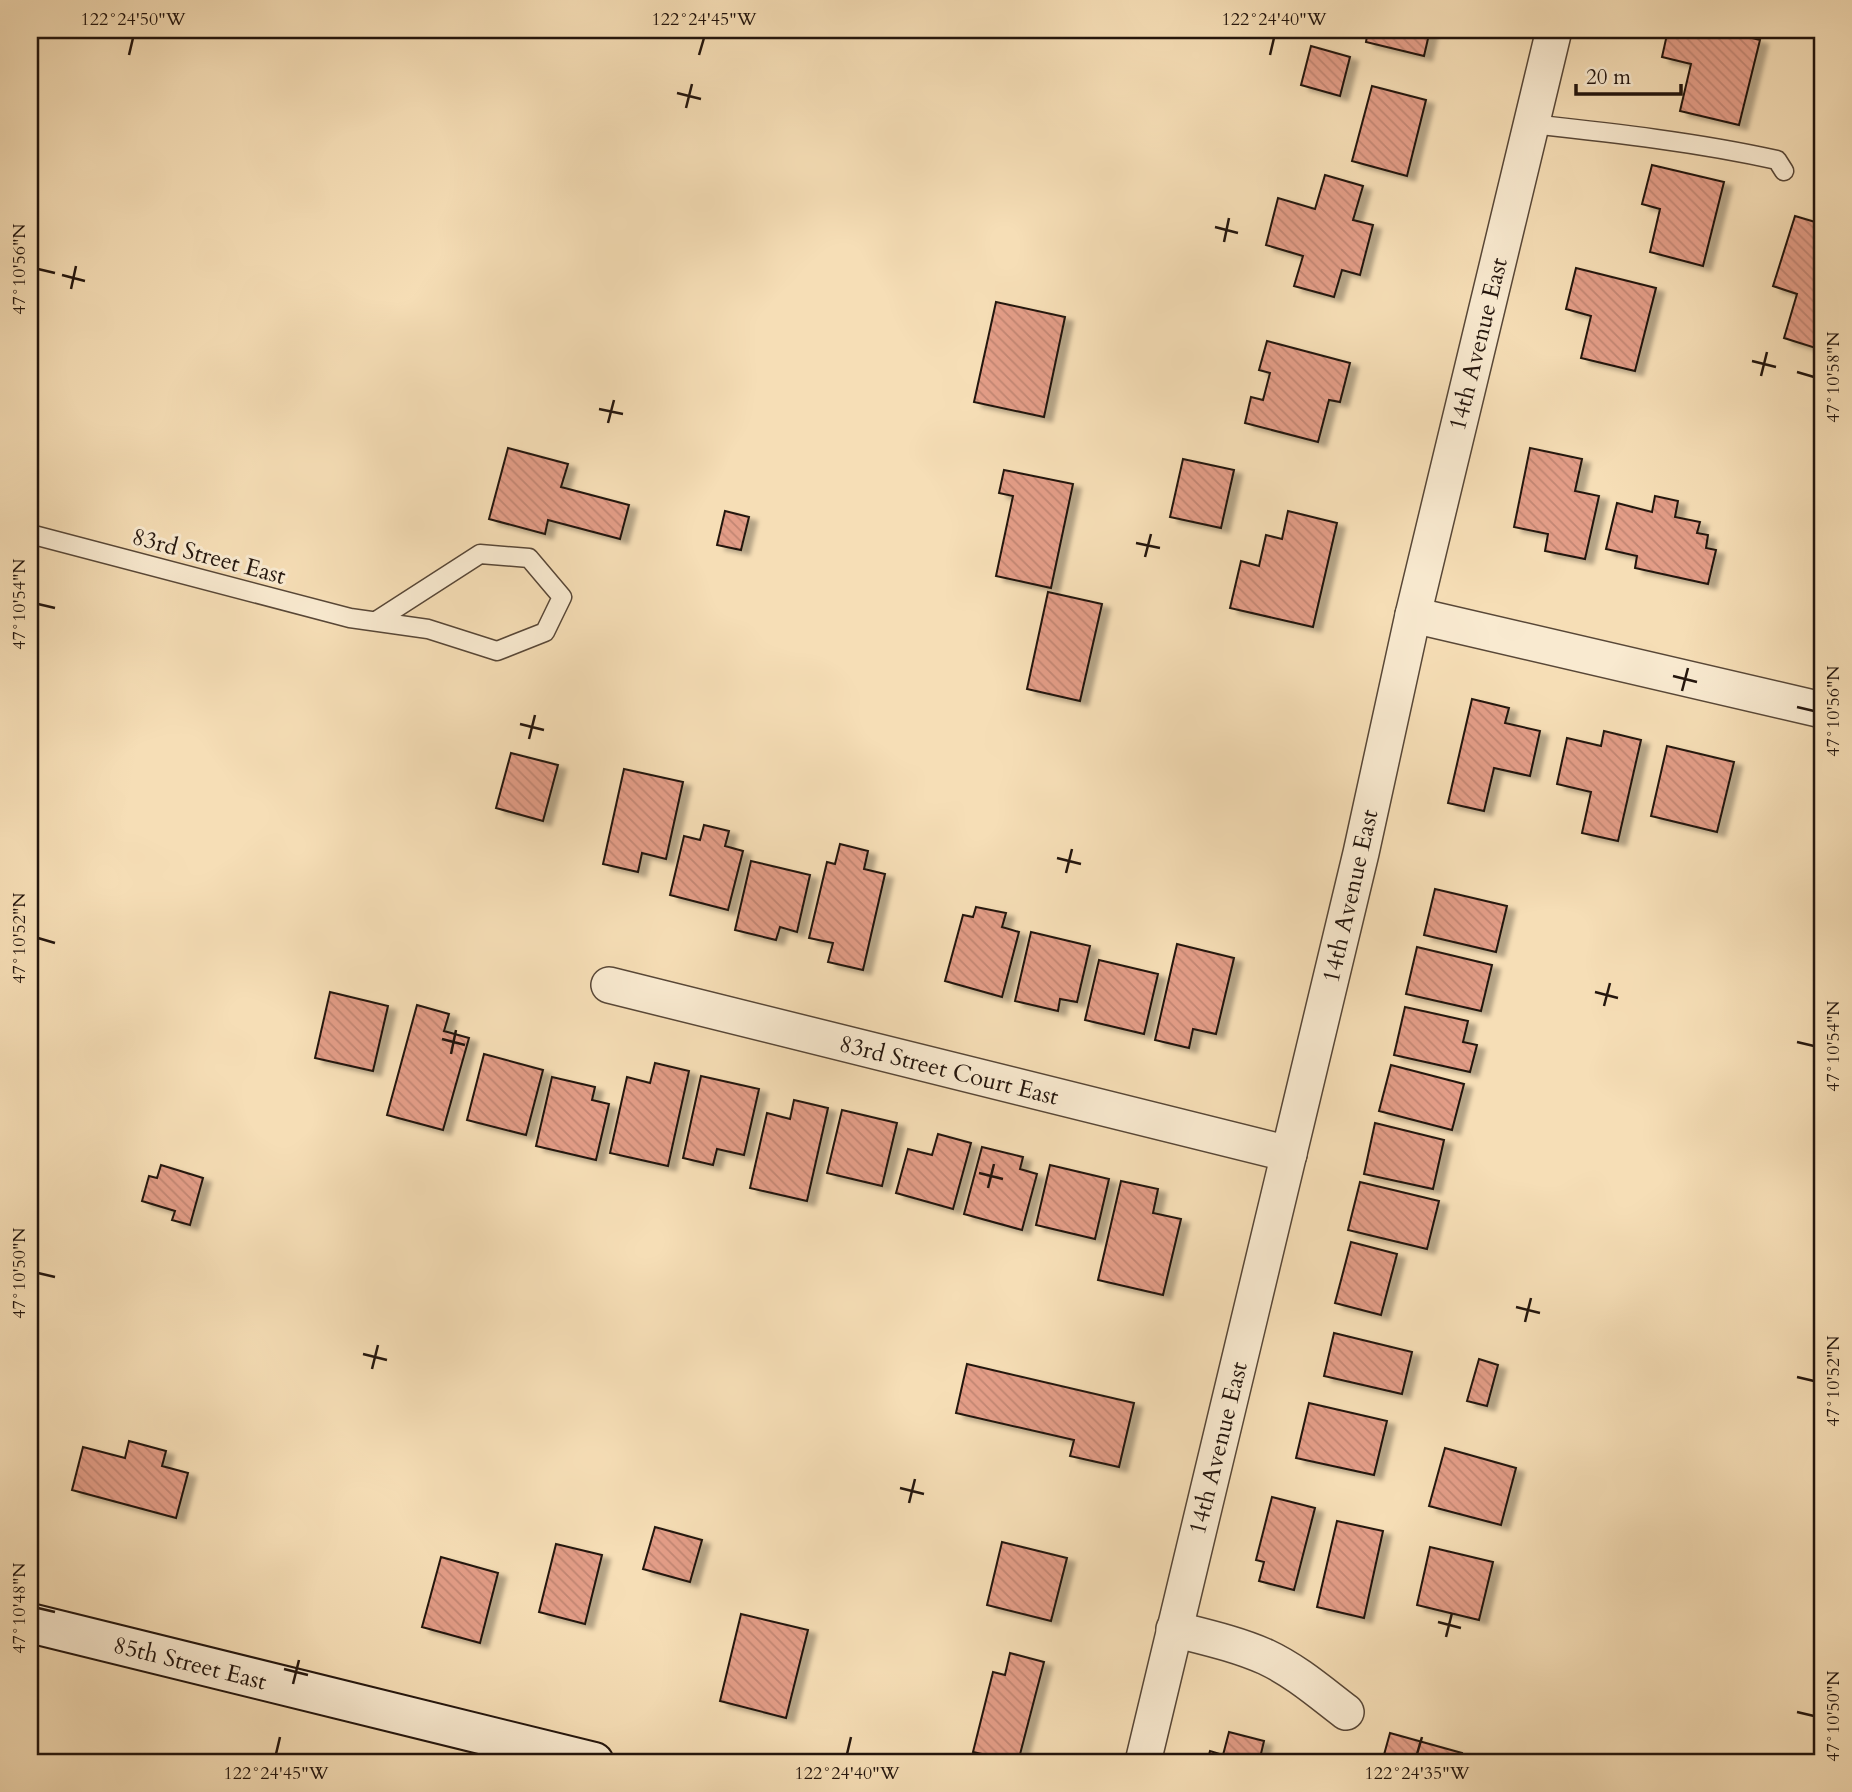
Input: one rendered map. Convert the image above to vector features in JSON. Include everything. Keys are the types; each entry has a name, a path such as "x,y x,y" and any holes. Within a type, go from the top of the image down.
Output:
{"street":[{"name":"14th Avenue East","path":"1143,1762 1361,853 1413,615 1553,30"},
{"path":"1413,615 1822,710"},
{"name":"83rd Street Court East","path":"609,985 1289,1154"},
{"name":"85th Street East","path":"30,1623 575,1760"},
{"path":"1174,1629 1266,1657 1298,1675 1346,1712"}],"lane":[{"path":"1531,124 1748,153 1777,160 1784,172"},
{"name":"83rd Street East","path":"30,534 350,618 428,629 497,652 545,632 562,597 528,558 480,554 376,621"}],"building":[{"path":"1368,30 1430,30 1424,56 1366,42"},
{"path":"1668,30 1720,30 1760,40 1739,125 1680,111 1691,64 1662,57"},
{"path":"1311,46 1350,57 1340,96 1301,85"},
{"path":"1372,86 1426,100 1407,176 1352,161"},
{"path":"1652,165 1724,182 1703,266 1650,252 1660,209 1642,204"},
{"path":"1325,175 1363,186 1353,220 1373,225 1360,275 1342,270 1334,297 1294,286 1303,256 1266,245 1278,198 1315,209"},
{"path":"1795,216 1822,224 1822,350 1784,338 1797,294 1773,286"},
{"path":"1576,268 1656,288 1635,371 1581,358 1591,316 1566,309"},
{"path":"996,302 1065,317 1044,417 974,402"},
{"path":"1267,341 1350,363 1340,402 1329,400 1318,442 1245,423 1251,397 1263,400 1270,373 1259,370"},
{"path":"508,448 568,464 561,487 629,505 620,539 548,520 545,534 489,519"},
{"path":"1530,448 1582,459 1575,491 1599,496 1585,559 1545,551 1548,534 1514,527"},
{"path":"1183,459 1234,470 1221,528 1170,517"},
{"path":"1004,470 1073,484 1051,588 996,576 1013,496 999,493"},
{"path":"1655,496 1678,501 1675,517 1700,522 1697,533 1708,535 1706,548 1716,550 1708,584 1635,568 1637,556 1606,549 1617,503 1652,512"},
{"path":"725,511 749,517 741,550 717,545"},
{"path":"1288,511 1337,523 1313,627 1230,608 1241,561 1259,566 1266,535 1282,539"},
{"path":"1048,592 1102,604 1080,701 1027,689"},
{"path":"1472,699 1509,708 1505,723 1540,731 1530,776 1494,768 1484,811 1448,803"},
{"path":"1604,731 1641,740 1618,841 1582,833 1591,792 1557,784 1567,738 1601,746"},
{"path":"1667,746 1734,762 1717,832 1651,816"},
{"path":"511,753 558,765 543,821 496,808"},
{"path":"624,769 683,782 666,859 642,853 638,872 603,864"},
{"path":"704,825 729,831 725,846 743,851 728,910 670,895 684,836 700,840"},
{"path":"840,844 868,851 864,869 885,874 863,970 828,962 833,943 809,938 827,862 835,864"},
{"path":"751,861 810,875 797,932 780,927 776,940 735,930"},
{"path":"1435,889 1507,906 1496,952 1424,935"},
{"path":"976,907 1006,913 1002,927 1019,932 1002,997 945,981 963,915 973,917"},
{"path":"1031,932 1090,946 1077,1002 1060,999 1058,1011 1015,1001"},
{"path":"1177,944 1234,958 1216,1034 1193,1029 1189,1048 1155,1040"},
{"path":"1417,947 1492,965 1481,1011 1406,994"},
{"path":"1099,960 1158,974 1144,1034 1085,1020"},
{"path":"330,992 388,1006 373,1071 315,1058"},
{"path":"417,1005 449,1014 444,1031 469,1038 443,1130 387,1115"},
{"path":"1405,1007 1468,1021 1463,1042 1477,1045 1470,1072 1394,1055"},
{"path":"484,1054 543,1070 526,1135 467,1120"},
{"path":"655,1063 689,1071 668,1166 610,1153 627,1077 650,1083"},
{"path":"1391,1065 1464,1084 1452,1130 1379,1111"},
{"path":"701,1076 759,1089 744,1155 717,1149 713,1165 683,1158"},
{"path":"552,1077 595,1087 592,1100 609,1104 596,1160 536,1146"},
{"path":"794,1100 828,1108 807,1201 750,1188 767,1113 790,1119"},
{"path":"842,1110 897,1123 882,1186 827,1173"},
{"path":"1375,1123 1444,1140 1433,1189 1364,1174"},
{"path":"938,1134 971,1143 953,1209 896,1193 908,1149 932,1155"},
{"path":"982,1147 1023,1157 1020,1169 1037,1174 1022,1230 964,1214"},
{"path":"161,1165 203,1178 190,1225 172,1220 175,1211 142,1201 149,1176 157,1178"},
{"path":"1050,1165 1109,1179 1095,1239 1036,1225"},
{"path":"1121,1181 1158,1189 1153,1213 1181,1219 1163,1295 1098,1280"},
{"path":"1360,1182 1439,1201 1427,1249 1348,1230"},
{"path":"1351,1242 1397,1254 1381,1315 1335,1303"},
{"path":"1334,1333 1412,1352 1402,1394 1324,1376"},
{"path":"1479,1359 1498,1365 1487,1406 1467,1401"},
{"path":"967,1364 1134,1403 1119,1467 1070,1456 1074,1440 956,1413"},
{"path":"1309,1403 1387,1421 1374,1475 1296,1458"},
{"path":"129,1441 166,1451 162,1466 188,1473 176,1518 72,1490 83,1447 125,1458"},
{"path":"1445,1448 1516,1468 1501,1525 1429,1506"},
{"path":"1272,1497 1315,1508 1294,1590 1259,1581 1264,1562 1256,1560"},
{"path":"1337,1521 1383,1531 1364,1618 1317,1607"},
{"path":"655,1527 702,1540 690,1582 643,1569"},
{"path":"1002,1542 1067,1558 1051,1621 987,1605"},
{"path":"556,1544 602,1555 585,1624 539,1612"},
{"path":"1430,1547 1493,1562 1479,1620 1417,1605"},
{"path":"441,1557 498,1573 480,1643 422,1627"},
{"path":"741,1614 808,1630 786,1718 720,1701"},
{"path":"1010,1653 1044,1662 1018,1762 973,1752 993,1672 1005,1675"},
{"path":"1229,1732 1264,1741 1259,1762 1207,1762 1210,1751 1223,1755"},
{"path":"1390,1733 1462,1753 1460,1762 1382,1762"}]}
